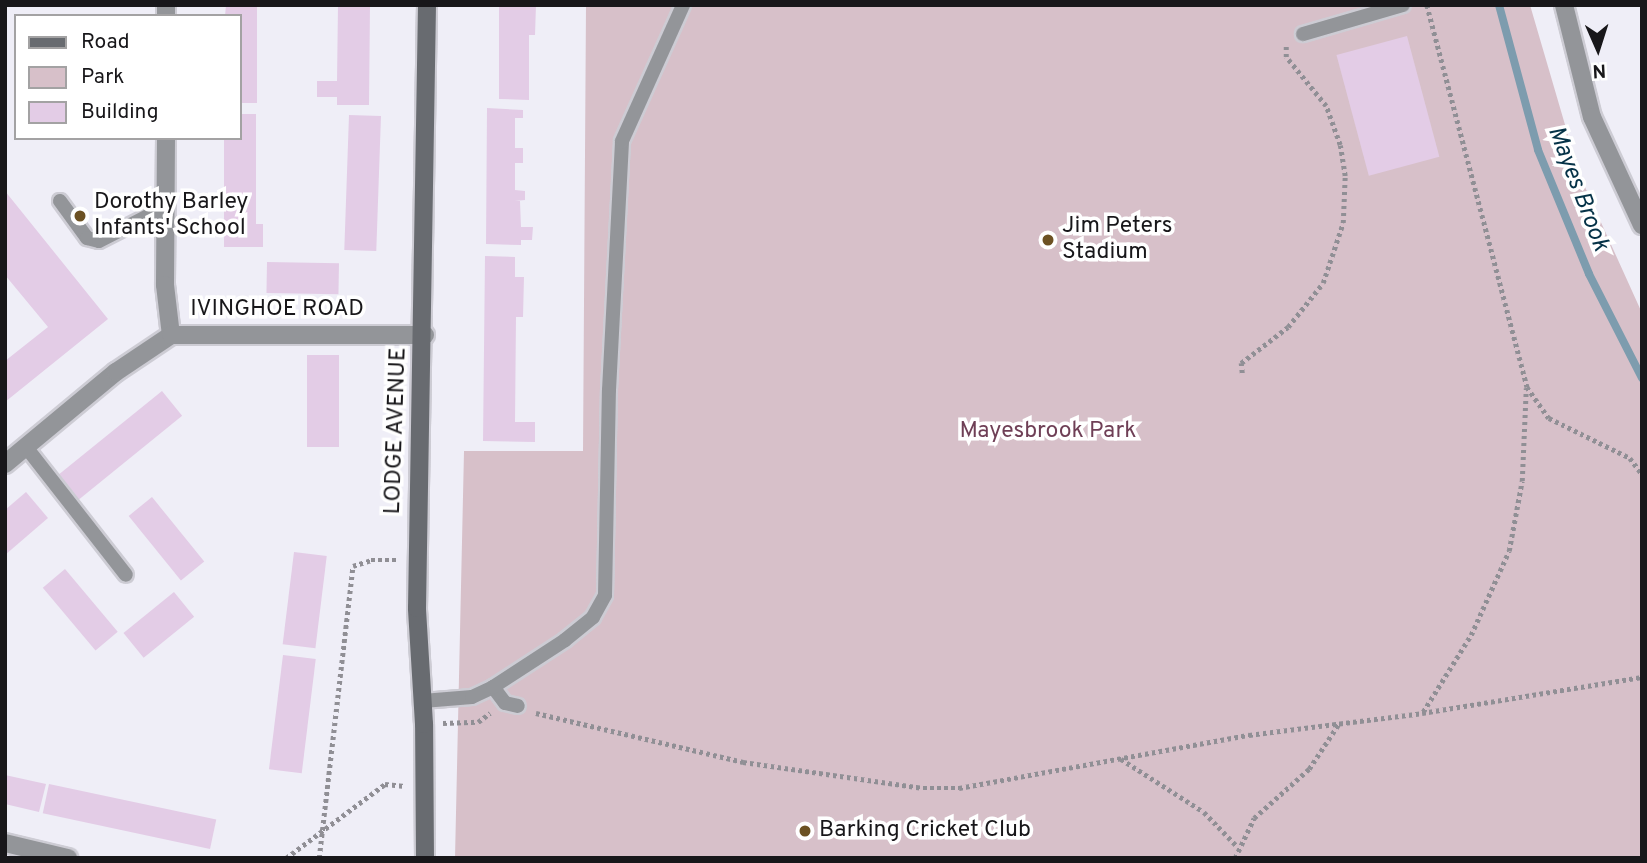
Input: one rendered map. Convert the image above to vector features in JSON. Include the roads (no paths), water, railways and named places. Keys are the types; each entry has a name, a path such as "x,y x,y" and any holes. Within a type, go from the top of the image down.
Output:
{"street":[{"name":"LODGE AVENUE","path":"425,858 418,560 425,335 427,5"},
{"path":"1564,5 1592,117 1637,206 1642,225"},
{"path":"166,140 165,285 171,335"},
{"name":"IVINGHOE ROAD","path":"5,464 125,365 171,335 425,335"},
{"path":"5,843 68,858"}],"lane":[{"path":"423,701 472,697 493,687 565,640 593,617 606,595 609,409 622,141 683,5"},
{"path":"1303,34 1403,5"},
{"path":"60,201 87,239 99,241 148,216 166,218"},
{"path":"26,447 126,576"},
{"path":"493,687 505,702 518,706"}],"waterway":[{"name":"Mayes Brook","path":"1499,5 1538,150 1589,274 1642,378"}],"place":[{"name":"Dorothy Barley Infants' School","path":"80,216"},
{"name":"Jim Peters Stadium","path":"1048,240"},
{"name":"Barking Cricket Club","path":"805,831"}],"park label":[{"name":"Mayesbrook Park","path":"1048,432"}]}
